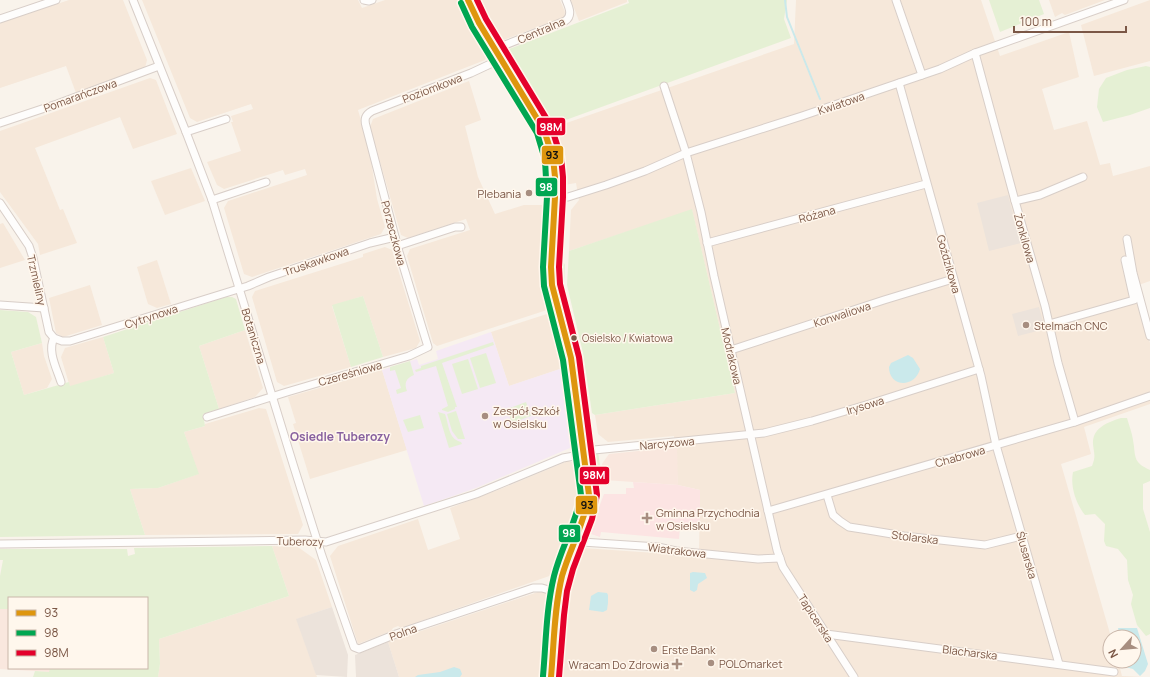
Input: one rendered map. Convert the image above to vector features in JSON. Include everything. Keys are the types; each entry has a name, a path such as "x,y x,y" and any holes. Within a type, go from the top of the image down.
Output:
{"street":[{"path":"0,19 56,0"},
{"name":"Botaniczna","path":"132,0 212,200 318,542"},
{"path":"364,0 372,0"},
{"path":"468,0 479,23 536,115 547,137 554,168 555,197 551,261 552,285 571,358 589,495 585,514 562,576 551,677"},
{"name":"Centralna","path":"495,49 568,19 570,12 566,0"},
{"path":"896,0 922,75"},
{"name":"Kwiatowa","path":"555,197 568,197 606,185 645,171 686,153 802,116 940,69 975,53 1124,0"},
{"name":"Żonkilowa","path":"975,53 1075,422"},
{"name":"Poziomkowa","path":"365,117 372,111 470,73 501,59"},
{"name":"Pomarańczowa","path":"0,123 57,104 159,66"},
{"name":"Goździkowa","path":"899,83 926,184 979,369 996,445"},
{"name":"Modrakowa","path":"664,86 686,153 701,212 774,540 780,558"},
{"name":"Porzeczkowa","path":"365,117 397,246 428,347"},
{"path":"186,132 226,119"},
{"path":"1015,201 1040,195 1083,177"},
{"path":"212,200 266,182"},
{"name":"Różana","path":"707,243 926,184"},
{"name":"Trzmieliny","path":"0,203 28,246 34,258 49,332 54,338 51,350 61,382"},
{"path":"397,246 455,227 461,227"},
{"name":"Truskawkowa","path":"239,288 370,243 395,236"},
{"path":"1126,239 1133,273 1150,336"},
{"path":"1049,324 1134,300 1125,260"},
{"name":"Konwaliowa","path":"731,350 953,279"},
{"name":"Cytrynowa","path":"54,338 62,341 70,341 239,288"},
{"path":"0,305 44,308"},
{"name":"Czereśniowa","path":"207,417 405,357 428,347"},
{"name":"Irysowa","path":"750,434 764,433 818,419 979,369"},
{"name":"Chabrowa","path":"768,511 1075,422 1150,396"},
{"name":"Narcyzowa","path":"584,453 750,434"},
{"name":"Ślusarska","path":"996,445 1059,664"},
{"name":"Tuberozy","path":"0,544 305,540 328,542 482,492 563,458 584,453"},
{"name":"Stolarska","path":"827,495 833,515 849,527 904,536 985,545 1022,536"},
{"name":"Wiatrakowa","path":"575,540 582,542 658,547 676,551 758,559 780,558"},
{"name":"Polna","path":"318,542 352,644 355,648 359,649 396,634 533,588 542,588 559,593"},
{"name":"Tapicerska","path":"780,558 783,567 854,677"},
{"name":"Blacharska","path":"826,634 1114,672"}],"shaded area":[{"path":"69,0 123,0 147,60 145,68 76,93 66,66 0,88 0,23"},
{"path":"142,0 358,0 362,8 385,0 460,0 476,33 488,53 485,60 358,110 369,148 377,199 385,227 381,234 252,277 244,274 224,208 228,201 307,175 305,169 285,175 283,170 224,189 217,185 207,162 241,151 231,122 233,122 231,116 253,109 251,104 197,122 190,118"},
{"path":"475,0 560,0 565,12 564,17 501,41 497,39"},
{"path":"571,0 627,0 627,2 579,21"},
{"path":"796,0 981,0 1000,56 1069,32 1079,77 1042,89 1054,130 1087,121 1100,165 1110,163 1113,176 1150,166 1150,281 1133,287 1150,343 1150,404 1084,427 1091,454 1061,464 1109,629 1102,629 1102,669 1120,669 1122,676 1144,677 563,677 561,644 568,580 583,548 699,556 700,490 678,485 674,436 608,442 598,434 595,415 735,393 692,210 569,251 571,210 579,200 576,183 564,185 552,128 794,44"},
{"path":"1049,0 1105,0 1065,15 1062,13 1055,17"},
{"path":"1150,0 1150,61 1094,76 1081,25"},
{"path":"150,78 156,80 177,134 133,149 120,117 35,148 60,210 63,209 77,243 40,255 38,244 0,192 0,131"},
{"path":"469,81 481,120 465,126 478,177 495,214 524,205 548,205 545,262 543,271 544,285 550,309 437,346 433,343 407,256 410,249 470,230 466,219 408,238 401,235 370,127 373,119"},
{"path":"191,168 205,201 165,215 151,181"},
{"path":"1008,195 1021,243 989,251 977,203"},
{"path":"3,223 25,260 0,268 0,224"},
{"path":"385,247 392,250 420,341 416,348 383,357 363,296 332,306 351,367 284,386 277,382 252,297 255,291 363,257 363,254"},
{"path":"157,260 171,304 157,308 148,304 137,267"},
{"path":"90,285 102,325 63,337 56,333 49,298"},
{"name":"Stelmach CNC","path":"1039,307 1045,329 1018,336 1012,314"},
{"path":"547,314 552,315 566,367 509,386 491,332"},
{"path":"245,330 263,388 255,397 219,409 199,346"},
{"name":"Zespół Szkół w Osielsku","path":"491,332 509,386 566,367 577,445 476,488 424,506 382,370 417,359 419,365 438,359 436,351"},
{"path":"103,337 114,373 70,387 61,357 65,348"},
{"path":"42,343 44,356 52,379 47,388 24,395 11,352"},
{"path":"382,370 407,450 310,479 293,424 296,423 288,397"},
{"path":"259,408 266,409 303,525 298,534 145,535 130,489 158,488 198,474 184,432 205,426 205,424"},
{"path":"677,447 678,485 604,480 602,464 609,454"},
{"path":"568,461 579,464 583,488 581,503 555,574 401,628 398,626 393,628 391,631 358,644 330,556 338,546 418,519 428,550 460,539 450,508"},
{"name":"Gminna Przychodnia w Osielsku","path":"633,482 678,485 700,490 700,529 680,527 679,539 601,532 600,537 591,534 604,494 626,494 626,488 634,488"},
{"path":"272,546 298,547 316,560 332,607 297,619 317,677 158,677 160,664 159,639 289,596"},
{"path":"541,591 553,595 547,651 545,652 540,677 399,677 388,642"},
{"path":"332,607 348,655 347,677 316,675 296,619"},
{"path":"0,609 8,609 8,669 50,669 50,672 0,669"},
{"path":"388,642 399,677 356,677 355,655"}],"green space":[{"path":"628,0 787,0 784,19 791,38 552,125 504,51 629,3"},
{"path":"989,0 1039,0 1044,14 1000,32"},
{"path":"1146,66 1150,67 1150,108 1103,122 1097,107 1099,89 1106,78 1127,70"},
{"path":"692,209 735,393 595,415 592,413 583,353 567,285 569,251"},
{"path":"560,263 564,263 565,265 564,286 576,333 572,327 570,327 564,316 556,287 556,268 559,267"},
{"path":"363,296 383,357 351,367 332,305"},
{"path":"226,297 236,299 245,330 199,346 219,409 203,414 205,426 184,432 199,474 158,488 130,489 145,535 0,537 0,310 28,312 36,317 42,343 11,352 24,395 69,382 70,386 114,373 103,337"},
{"path":"577,335 585,374 578,377 577,373 582,372 581,362 576,363 575,343 577,342 575,337"},
{"path":"493,342 494,345 442,363 457,407 448,412 442,410 448,406 436,366 416,372 415,370 421,368 421,366"},
{"path":"486,353 496,383 480,388 470,358"},
{"path":"468,359 478,389 462,394 452,364"},
{"path":"410,361 414,375 406,381 407,391 397,394 396,390 401,388 395,370 390,371 390,367"},
{"path":"526,402 531,416 512,423 507,409"},
{"path":"456,411 465,439 458,439 452,431 447,414"},
{"path":"438,412 445,414 451,434 462,444 449,448"},
{"path":"420,415 424,428 408,432 403,420"},
{"path":"1121,418 1127,418 1133,437 1136,458 1140,464 1150,470 1150,481 1143,484 1143,509 1150,532 1150,634 1146,636 1142,629 1137,625 1131,604 1133,595 1128,580 1127,560 1118,549 1106,546 1104,541 1105,524 1095,514 1085,515 1076,500 1072,483 1073,472 1092,466 1094,457 1093,438 1102,426"},
{"path":"598,452 602,481 594,481 590,474 589,466 594,454"},
{"path":"272,546 289,596 159,639 160,664 158,677 33,677 35,671 49,672 50,669 148,669 148,597 8,597 8,609 0,609 0,576 3,560 0,560 0,549 127,549 128,556 135,554 134,548"}],"water":[{"path":"908,355 913,358 920,369 913,380 903,383 897,382 890,374 889,367 891,363"},
{"path":"690,573 705,573 707,578 698,584 697,590 694,592 690,590"},
{"path":"598,592 607,593 608,595 607,610 603,612 589,610 591,596"},
{"path":"1118,628 1137,629 1118,629"},
{"path":"1142,644 1148,664 1145,671 1140,676 1133,669 1142,669"},
{"path":"454,667 460,669 462,674 460,677 415,677 418,675 440,672"}],"waterway":[{"path":"785,0 787,17 820,99"}],"transit line":[{"name":"93","path":"468,0 479,23 544,130 553,158 555,197 551,267 552,285 571,358 589,495 584,516 565,566 559,588 551,677"},
{"name":"98M","path":"477,0 486,19 551,126 561,157 563,197 559,267 560,284 579,357 597,495 592,519 573,569 567,591 559,677"},
{"name":"98","path":"461,3 472,27 537,133 545,160 547,197 543,267 544,286 563,360 581,495 576,516 557,566 551,588 543,676"}],"place":[{"name":"Plebania","path":"529,193"},
{"name":"Stelmach CNC","path":"1026,325"},
{"name":"Osielsko / Kwiatowa","path":"574,338"},
{"name":"Zespół Szkół w Osielsku","path":"485,416"},
{"name":"Gminna Przychodnia w Osielsku","path":"647,518"},
{"name":"Erste Bank","path":"654,649"},
{"name":"POLOmarket","path":"711,663"},
{"name":"Wracam Do Zdrowia","path":"677,664"}],"district":[{"name":"Osiedle Tuberozy","path":"340,436"}]}
